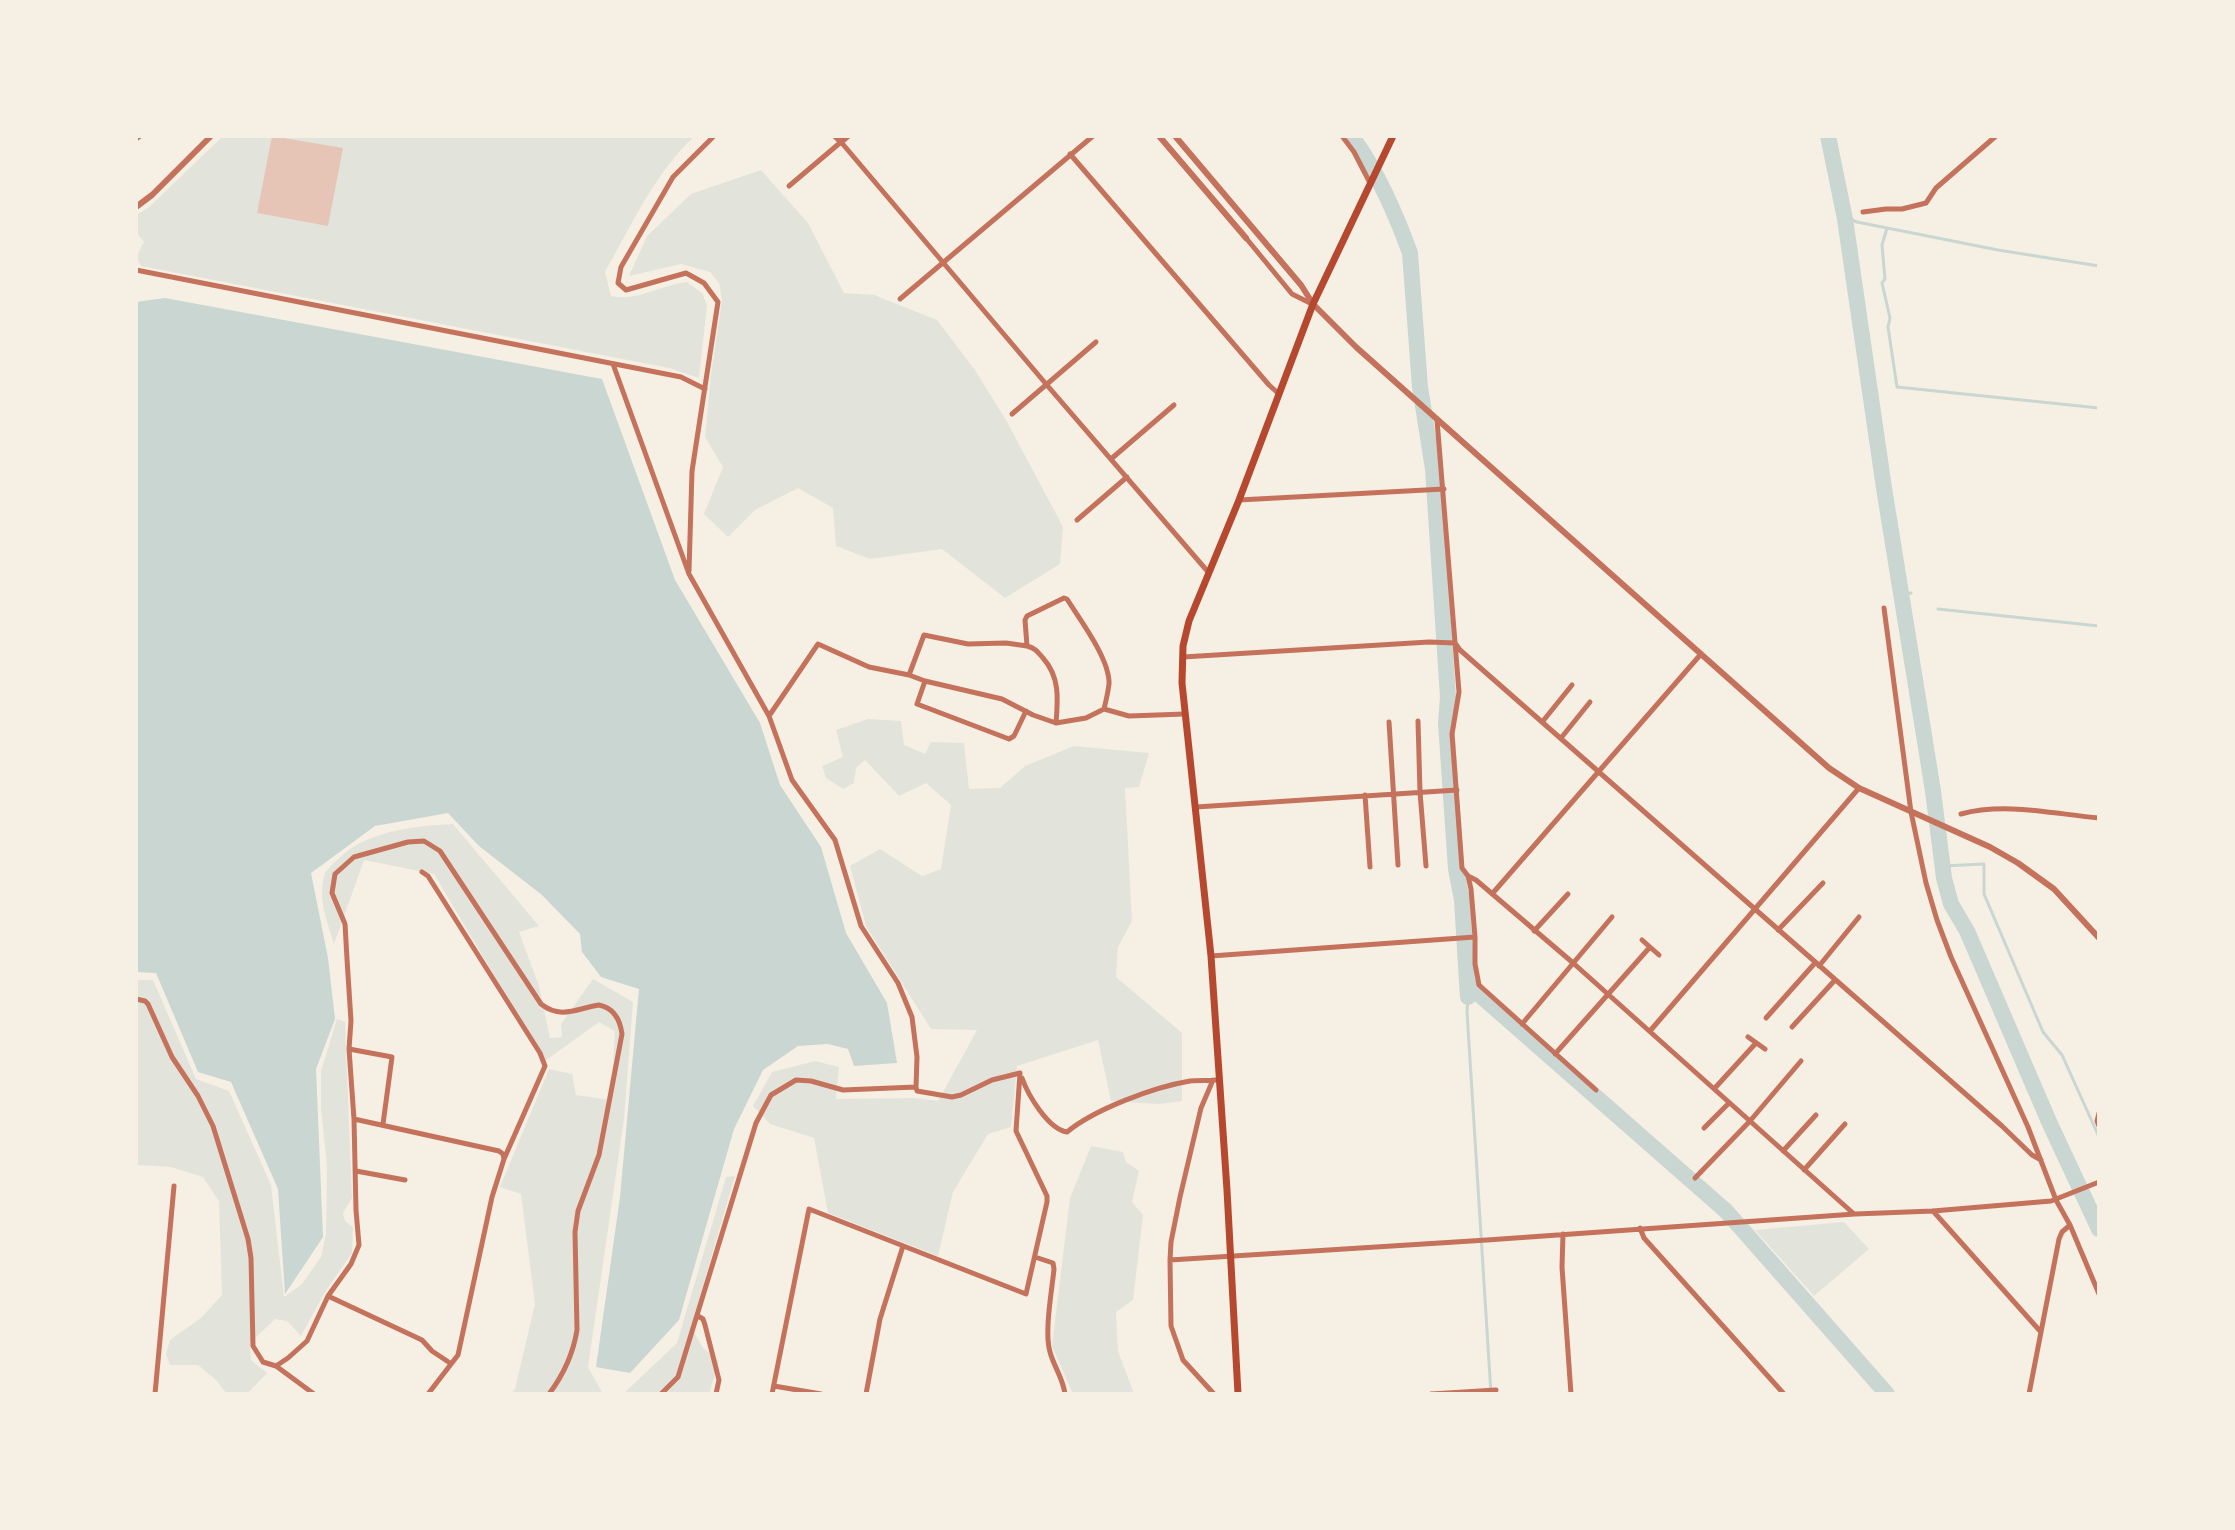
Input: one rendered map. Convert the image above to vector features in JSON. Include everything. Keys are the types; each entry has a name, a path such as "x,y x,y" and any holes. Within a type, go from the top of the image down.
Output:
{"main road":[{"path":"1238,1394 1211,956 1185,714 1182,658 1189,621 1239,500 1313,304 1393,136"}],"street":[{"path":"136,207 211,136"},
{"path":"689,574 692,471 718,302 704,283 686,273 626,290 618,283 621,267 673,177 714,136"},
{"path":"789,186 838,139 848,136"},
{"path":"900,299 1093,136"},
{"path":"1159,136 1292,294 1313,304"},
{"path":"1175,136 1301,285 1313,304 1413,399 1798,742 1859,788 2018,863 2048,883 2099,938"},
{"path":"1342,136 1372,183"},
{"path":"1863,212 1902,209 1926,203 1936,188 1996,136"},
{"path":"838,139 1209,573"},
{"path":"1070,154 1279,394"},
{"path":"136,270 681,377 705,389"},
{"path":"1012,414 1096,342"},
{"path":"613,364 689,574 769,716 792,780 835,840 861,926 898,983 912,1017 917,1091 952,1097 992,1080 1020,1073"},
{"path":"1111,459 1174,405"},
{"path":"1437,420 1459,692 1452,734 1455,790 1462,868 1471,889 1472,938 1479,985 1596,1090"},
{"path":"1077,520 1127,477"},
{"path":"1239,500 1441,489"},
{"path":"1027,646 1027,616 1067,599 1105,665 1109,682 1104,709"},
{"path":"1884,608 1911,812 1937,920 2099,1294"},
{"path":"909,675 924,635 968,644 1006,643 1034,648 1051,667 1056,682 1056,723"},
{"path":"1182,658 1453,642 2041,1160"},
{"path":"769,716 818,644 869,667 1002,699 1056,723 1086,718 1104,709 1129,716 1185,714"},
{"path":"1492,894 1701,653"},
{"path":"925,681 917,704 1009,739 1014,736 1026,711"},
{"path":"1543,721 1572,685"},
{"path":"1561,738 1590,702"},
{"path":"1418,721 1426,866"},
{"path":"1389,722 1398,865"},
{"path":"1650,1031 1859,788"},
{"path":"1196,807 1455,790"},
{"path":"1365,795 1370,867"},
{"path":"1961,814 1981,809 2099,818"},
{"path":"276,1366 307,1341 328,1296 351,1264 359,1245 345,924 332,893 333,881 335,874 354,857 408,842 424,841 440,851 541,1004 553,1012 562,1013 599,1005 618,1018 622,1034 599,1155 578,1211 575,1232 577,1330 574,1346 569,1364 549,1394"},
{"path":"422,872 428,876 543,1059 544,1070 504,1159 492,1197 458,1355 428,1394"},
{"path":"1468,876 1572,962 1855,1214"},
{"path":"1778,930 1823,883"},
{"path":"1534,931 1568,894"},
{"path":"1522,1024 1612,917"},
{"path":"1766,1018 1859,917"},
{"path":"1211,956 1472,938"},
{"path":"1642,940 1659,955"},
{"path":"1555,1054 1650,947"},
{"path":"1792,1027 1835,980"},
{"path":"136,999 148,1004 172,1057 198,1096 213,1126 248,1239 253,1346 263,1362 276,1366 314,1394"},
{"path":"1748,1037 1765,1049"},
{"path":"1713,1089 1756,1043"},
{"path":"349,1049 392,1057 383,1124"},
{"path":"1695,1178 1750,1121 1801,1061"},
{"path":"1020,1073 1025,1087 1049,1122 1067,1132 1083,1118 1125,1101 1172,1085 1217,1080"},
{"path":"772,1394 809,1209 1026,1294 1047,1196 1016,1131 1020,1073"},
{"path":"661,1394 678,1377 756,1123 771,1095 796,1080 843,1090 916,1087"},
{"path":"1214,1394 1183,1360 1171,1326 1170,1260 1180,1197 1201,1108 1217,1080"},
{"path":"1704,1128 1729,1103"},
{"path":"2099,1113 2099,1126"},
{"path":"1783,1151 1816,1115"},
{"path":"354,1119 499,1151 504,1159"},
{"path":"1804,1170 1845,1124"},
{"path":"356,1171 405,1180"},
{"path":"1170,1260 1933,1211 2059,1199 2099,1182"},
{"path":"155,1394 174,1186"},
{"path":"1933,1211 2040,1331"},
{"path":"2029,1394 2059,1239 2070,1225"},
{"path":"1640,1228 1644,1238 1784,1394"},
{"path":"1563,1234 1562,1267 1571,1394"},
{"path":"866,1394 880,1319 903,1246"},
{"path":"1035,1257 1053,1263 1049,1350 1064,1383 1065,1394"},
{"path":"328,1296 422,1340 450,1363"},
{"path":"698,1316 705,1325 719,1380 716,1394"},
{"path":"774,1386 821,1394"},
{"path":"1431,1394 1496,1390"}],"shaded area":[{"path":"223,136 695,136 656,182 605,272 611,296 630,297 687,282 702,293 707,305 699,378 669,368 141,266 136,257 144,242 136,232 136,215 148,208"},
{"path":"761,170 808,223 844,293 874,295 937,320 975,370 1006,420 1063,527 1060,564 1005,598 942,549 870,559 836,546 833,508 798,488 755,510 728,537 704,514 723,467 705,437 722,300 719,283 710,272 681,264 629,276 647,236 691,194"},
{"path":"165,298 602,379 675,580 760,723 780,785 821,847 846,933 887,1003 897,1063 854,1066 848,1049 828,1044 798,1046 763,1070 734,1129 679,1320 630,1373 596,1367 620,1197 639,989 601,977 582,952 580,934 542,895 479,846 448,813 375,826 311,873 328,958 335,1019 316,1069 323,1237 285,1294 278,1189 231,1082 198,1072 156,973 136,972 136,302"},
{"path":"868,719 901,721 904,745 925,754 931,742 964,743 969,789 1000,788 1025,766 1074,746 1149,753 1139,787 1125,788 1132,921 1118,947 1116,977 1182,1033 1182,1101 1159,1104 1111,1101 1098,1040 1017,1066 1011,1127 988,1134 953,1192 938,1256 828,1213 814,1138 770,1124 753,1106 772,1072 815,1061 839,1067 836,1099 915,1098 938,1101 977,1030 931,1029 866,926 850,866 880,849 922,876 941,869 951,805 926,783 899,796 865,760 856,768 854,783 843,789 826,778 822,766 843,757 836,730"},
{"path":"453,824 539,926 519,932 539,986 550,1038 562,1037 561,1024 593,979 633,1002 624,1119 588,1367 603,1394 511,1394 515,1389 535,1304 521,1194 500,1187 549,1069 572,1074 576,1095 611,1100 615,1031 599,1022 545,1061 434,874 364,860 334,944 326,919 322,894 324,876 348,851 390,832"},
{"path":"136,980 153,980 196,1079 229,1091 271,1185 284,1297 302,1284 321,1257 326,1234 327,1166 321,1071 337,1019 345,1022 352,1198 343,1213 345,1221 353,1227 352,1253 325,1292 301,1336 287,1321 275,1319 250,1343 251,1360 267,1373 247,1394 227,1394 198,1365 170,1365 166,1354 170,1340 201,1318 222,1295 219,1201 203,1177 171,1167 136,1165"},
{"path":"1091,1146 1123,1152 1126,1162 1139,1171 1132,1202 1143,1215 1133,1300 1116,1312 1118,1351 1134,1394 1073,1394 1052,1346 1070,1198"},
{"path":"735,1176 691,1327 703,1348 719,1361 709,1394 623,1394 677,1343 726,1177"},
{"path":"1844,1222 1869,1249 1814,1296 1755,1230"}],"building":[{"path":"272,136 343,148 328,226 257,213"}],"waterway":[{"path":"1351,136 1385,192 1410,253 1420,387 1433,469 1448,697 1446,723 1467,982"},
{"path":"1828,136 1845,219 1944,878 1951,904 1967,931 2099,1229"},
{"path":"1845,217 1998,250 2099,266"},
{"path":"1887,228 1882,245 1885,279 1882,283 1890,318 1888,327 1897,387 2099,408"},
{"path":"1902,595 1911,593"},
{"path":"1938,609 2099,626"},
{"path":"1942,866 1984,864 1984,894 2043,1032 2062,1055 2099,1137"},
{"path":"1468,997 1467,982 1726,1211 1887,1394"},
{"path":"1468,997 1491,1394"}]}
